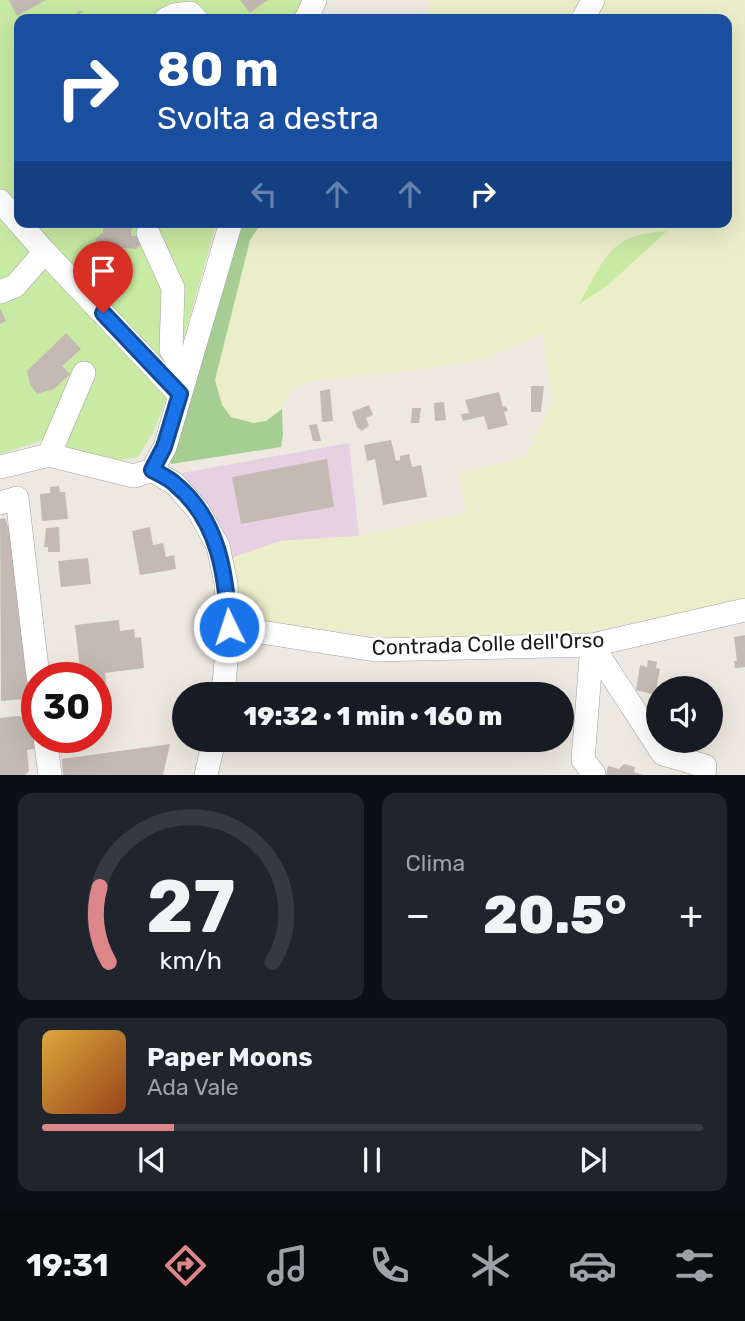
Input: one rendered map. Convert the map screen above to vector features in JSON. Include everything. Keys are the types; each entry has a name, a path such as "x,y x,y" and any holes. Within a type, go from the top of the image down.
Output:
{"street":[{"path":"0,201 14,217"},
{"path":"24,228 45,252 183,384"},
{"path":"0,467 49,454 134,476 152,470 164,447 229,228"},
{"path":"148,233 173,288 171,350 183,384"},
{"path":"0,292 15,286 45,252"},
{"path":"49,454 84,373"},
{"path":"152,470 175,484 198,510 218,546 226,584 229,627 224,682"},
{"path":"0,503 17,498 36,662"},
{"name":"Contrada Colle dell'Orso","path":"229,627 375,650 592,645 745,610"},
{"path":"592,645 583,760 594,774"},
{"path":"592,645 663,754 705,766 704,775"},
{"path":"206,775 211,752"},
{"path":"48,753 50,775"}],"shaded area":[{"path":"349,443 359,536 280,541 229,559 176,474"}],"green space":[{"path":"0,0 304,0 298,14 14,14 14,228 215,228 166,400 153,433 138,457 114,461 44,440 0,454"},
{"path":"431,0 585,0 581,14 427,14"},
{"path":"599,0 745,0 745,600 559,637 424,642 330,630 236,626 229,559 280,541 359,536 466,513 459,473 525,457 553,400 542,333 487,358 431,368 309,381 292,390 282,409 266,421 253,423 231,417 222,405 215,380 250,240 258,228 732,228 732,14 591,14","holes":["666,232 608,285 598,272 605,256 626,238 642,233"]},
{"path":"235,228 258,228 250,240 215,380 222,405 231,417 253,423 266,421 282,409 281,447 171,464 169,458"},
{"path":"667,231 608,285 579,304 603,262 620,244 632,237"}],"building":[{"path":"9,0 46,0 21,14 16,14"},
{"path":"240,0 268,0 250,13"},
{"path":"103,228 133,228 131,236 137,236 143,243 136,249 124,248 102,268 87,251 103,232"},
{"path":"0,308 6,321 0,324"},
{"path":"66,333 81,349 62,366 70,374 54,389 37,394 30,384 27,371"},
{"path":"531,386 544,386 541,412 531,412"},
{"path":"330,389 333,421 322,422 320,391"},
{"path":"499,392 503,407 506,406 508,411 504,412 508,425 488,430 484,416 463,421 461,414 469,413 465,400"},
{"path":"444,402 446,420 435,421 434,403"},
{"path":"369,405 373,415 366,418 369,426 362,431 357,427 352,412"},
{"path":"412,408 421,408 419,423 411,423"},
{"path":"317,424 321,441 313,441 309,425"},
{"path":"391,440 396,461 400,460 400,456 409,454 412,467 421,465 427,497 383,505 375,459 367,461 364,445"},
{"path":"327,459 334,507 241,524 232,477"},
{"path":"59,486 60,492 65,492 68,519 42,521 40,494 50,493 50,487"},
{"path":"5,518 23,567 33,662 21,662 21,699 1,701 0,519"},
{"path":"59,527 60,552 48,552 48,547 44,547 46,528"},
{"path":"150,527 153,545 163,543 166,557 174,555 176,569 140,575 132,531"},
{"path":"88,558 91,584 61,587 58,561"},
{"path":"119,620 120,631 134,629 135,638 141,637 144,668 112,672 112,662 79,662 75,625"},
{"path":"745,635 745,667 735,668 734,661 737,661 734,637"},
{"path":"648,660 657,662 656,668 660,669 659,676 646,676 646,693 636,690 640,665 647,667"},
{"path":"21,717 21,753 27,753 29,771 25,775 0,775 0,718"},
{"path":"170,744 163,775 63,775 62,759"},
{"path":"624,764 635,767 634,772 643,775 606,775 608,766 619,769"}],"route":[{"path":"103,313 180,394 164,447 152,470 175,484 198,510 218,546 226,584 229,627"}]}
